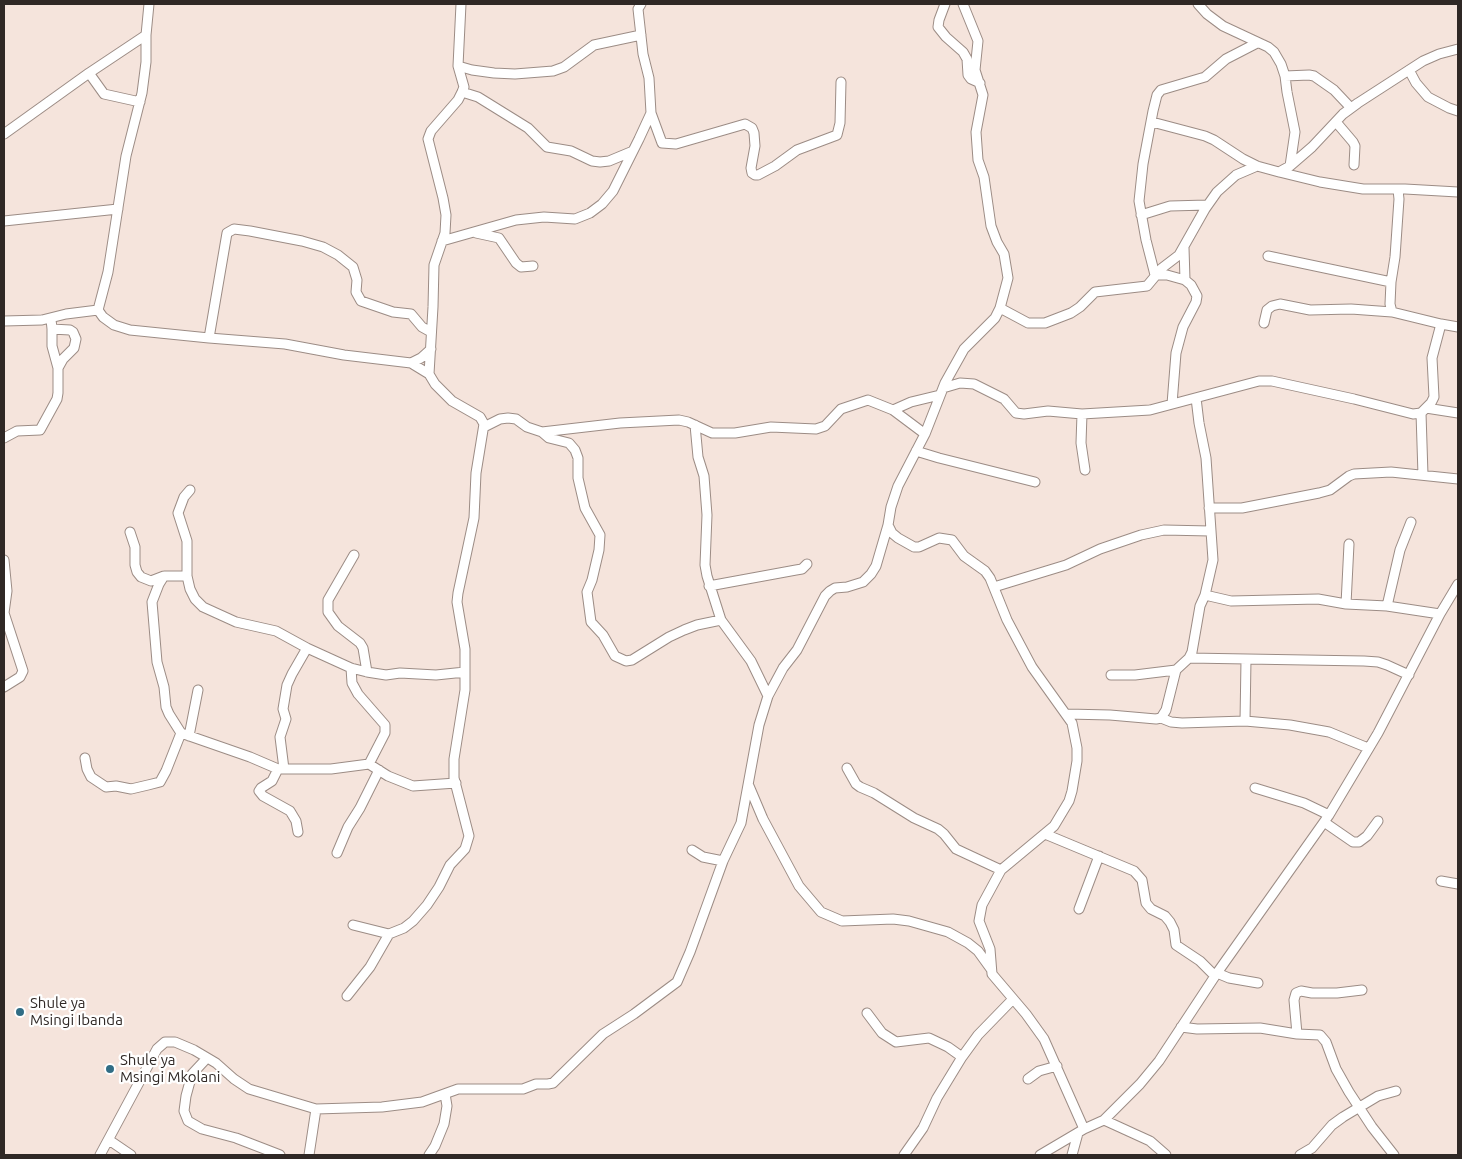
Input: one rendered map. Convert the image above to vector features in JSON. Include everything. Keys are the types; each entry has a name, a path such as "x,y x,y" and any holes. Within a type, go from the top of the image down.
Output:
{"street":[{"path":"98,310 108,272 126,156 140,102 145,69 149,4"},
{"path":"429,374 434,265 445,234 446,215 428,139 431,131 458,100 464,87 458,66 461,4"},
{"path":"641,4 638,9 649,78 651,113 662,143 676,144 745,124 752,128 754,133 755,146 752,172 758,175 776,166 797,150 837,135 840,123 841,82"},
{"path":"945,4 938,27 963,52 967,59 968,75 971,79 980,83"},
{"path":"100,1155 162,1043 175,1042 208,1058 234,1080 249,1088 316,1109 399,1105 422,1102 458,1089 523,1089 536,1084 553,1083 603,1034 673,987 677,982 723,862 741,824 759,725 768,696 783,668 797,650 825,596 835,588 847,587 863,582 876,566 898,486 925,434 941,392 959,356 995,318 1000,308 1008,278 1004,254 991,226 984,177 978,160 976,132 983,96 976,70 978,41 963,4"},
{"path":"1198,4 1207,14 1223,26 1268,47 1274,52 1286,76 1288,100 1295,132 1290,166"},
{"path":"4,134 146,35"},
{"path":"458,66 494,73 515,74 552,71 564,68 594,45 641,35"},
{"path":"1155,275 1139,201 1143,164 1157,95 1161,90 1205,77 1226,59 1257,42"},
{"path":"1279,172 1290,166 1312,147 1351,108 1409,70 1438,54 1458,49"},
{"path":"1409,70 1416,83 1428,96 1458,111"},
{"path":"89,73 104,94 140,102"},
{"path":"1286,76 1314,76 1334,90 1351,108"},
{"path":"462,92 491,104 528,128 547,148 571,151 592,161 600,162 609,161 633,151"},
{"path":"442,242 516,220 544,217 575,218 590,214 613,191 651,113"},
{"path":"1152,122 1205,136 1257,166 1320,182 1363,189 1458,192"},
{"path":"1336,122 1355,146 1354,165"},
{"path":"1000,308 1028,323 1045,323 1071,313 1085,303 1095,292 1142,287 1150,283 1155,275 1179,255 1217,192 1236,175 1257,166"},
{"path":"1392,312 1390,304 1391,282 1395,257 1398,190"},
{"path":"1141,215 1170,206 1207,206"},
{"path":"4,221 118,208"},
{"path":"209,338 227,233 234,230 250,231 324,247 353,267 357,280 357,295 361,301 393,312 411,314 422,327 431,332"},
{"path":"476,233 499,238 516,263 521,267 533,266"},
{"path":"1184,248 1185,280"},
{"path":"1268,256 1391,282"},
{"path":"1155,275 1167,275 1185,280 1195,291 1196,302 1183,327 1176,353 1172,404"},
{"path":"1264,323 1267,310 1272,306 1280,304 1310,310 1351,309 1392,312 1458,327"},
{"path":"4,322 51,319 66,314 98,310"},
{"path":"98,310 103,317 114,325 130,330 285,344 344,355 411,363 429,374 435,384 452,401 482,418 484,427 476,474 473,523 458,593 459,621 465,649 465,672 454,759 456,783 469,831 468,843 450,865 427,905 404,928 389,934 353,925"},
{"path":"4,438 17,431 38,430 42,428 58,393 58,368 52,346 51,319"},
{"path":"1423,475 1424,410 1434,397 1432,358 1441,324"},
{"path":"52,329 70,330 76,339 74,348 63,359 58,368"},
{"path":"411,363 431,349"},
{"path":"893,410 960,383 974,384 1004,399 1016,413 1048,411 1082,414 1136,412 1196,398 1259,380 1272,381 1354,399 1403,413 1413,414 1424,410 1458,413"},
{"path":"1161,718 1166,710 1176,670 1189,658 1192,652 1200,606 1205,595 1213,560 1206,458 1198,423 1196,398"},
{"path":"484,427 500,419 508,418 516,419 526,427 542,432 679,420 712,433 771,427 816,430 825,426 841,409 868,400 893,410 925,434"},
{"path":"1082,414 1081,443 1085,470"},
{"path":"695,425 698,456 704,476 707,515 705,565 710,586 721,620 751,661 768,696"},
{"path":"542,432 548,438 569,443 575,450 578,458 578,478 584,508 600,535 599,550 592,580 587,592 591,622 601,632 615,656 626,661 632,660 684,630 696,625 721,620"},
{"path":"916,451 1035,482"},
{"path":"1209,508 1242,508 1319,493 1330,490 1354,474 1391,472 1458,479"},
{"path":"190,490 184,497 178,513 187,541 187,576 190,589 195,599 203,607 236,622 276,631 307,648 351,668 367,672 386,675 400,673 436,676 465,672"},
{"path":"1387,606 1400,550 1411,522"},
{"path":"888,525 892,533 914,547 919,547 939,538 952,540 964,556 985,571 994,586 1007,620 1032,667 1072,723 1078,748 1072,791 1064,811 1054,826 1001,870 986,894 980,914 981,930 990,949 991,969"},
{"path":"994,586 1066,565 1100,549 1141,535 1164,530 1210,531"},
{"path":"130,532 134,547 135,565 141,577 151,581 164,576 187,576"},
{"path":"1346,604 1349,544"},
{"path":"354,555 331,594 327,605 328,612 338,626 360,643 363,648 367,672"},
{"path":"4,560 7,591 4,614 23,671 20,677 4,687"},
{"path":"710,586 802,569 807,564"},
{"path":"164,576 152,602 156,653 164,687 166,707 173,722 185,735 281,769 331,769 369,764 397,780 413,786 456,783"},
{"path":"1040,1155 1104,1120 1140,1084 1158,1061 1216,974 1326,819 1378,733 1440,614 1458,584"},
{"path":"1205,595 1231,600 1318,599 1346,604 1387,606 1440,614"},
{"path":"298,832 296,821 290,811 263,796 259,791 272,781 281,769 280,737 286,719 283,709 288,685 307,648"},
{"path":"1189,658 1378,662 1409,675"},
{"path":"1245,721 1246,660"},
{"path":"351,668 352,683 358,694 385,725 385,733 369,764"},
{"path":"1112,675 1135,675 1176,670"},
{"path":"85,758 91,777 106,787 116,786 131,789 160,782 185,735 198,690"},
{"path":"1066,714 1161,718 1171,722 1182,723 1268,722 1329,732 1368,748"},
{"path":"847,768 856,784 860,787 874,793 914,818 938,829 961,852 1001,870"},
{"path":"337,853 348,826 360,808 379,770"},
{"path":"748,783 763,819 799,886 821,912 842,921 893,919 909,921 948,932 968,943 978,952 996,979 1044,1039 1057,1066 1081,1131 1072,1155"},
{"path":"1255,788 1304,804 1326,819 1353,842 1359,842 1367,836 1378,821"},
{"path":"1045,834 1134,871 1142,880 1146,904 1151,909 1165,916 1170,922 1174,930 1176,945 1216,974 1258,983"},
{"path":"692,850 703,857 723,862"},
{"path":"1078,909 1099,856"},
{"path":"1441,881 1458,884"},
{"path":"347,996 370,967 389,934"},
{"path":"1297,1034 1294,996 1296,993 1337,993 1362,990"},
{"path":"904,1155 923,1128 937,1098 962,1057 978,1035 1013,998"},
{"path":"867,1013 882,1033 896,1042 929,1038 948,1047 962,1057"},
{"path":"1181,1027 1197,1029 1269,1029 1297,1034 1320,1035 1324,1038 1336,1069 1358,1107 1394,1155"},
{"path":"208,1058 192,1074 184,1110 188,1121 202,1129 236,1138 280,1155"},
{"path":"1028,1079 1039,1072 1057,1066"},
{"path":"1300,1155 1312,1148 1332,1125 1358,1107 1378,1096 1396,1091"},
{"path":"429,1155 444,1124 445,1094"},
{"path":"309,1155 316,1109"},
{"path":"1104,1120 1150,1141 1166,1155"},
{"path":"109,1140 131,1155"}],"place":[{"name":"Shule ya Msingi Ibanda","path":"20,1012"},
{"name":"Shule ya Msingi Mkolani","path":"110,1069"}]}
